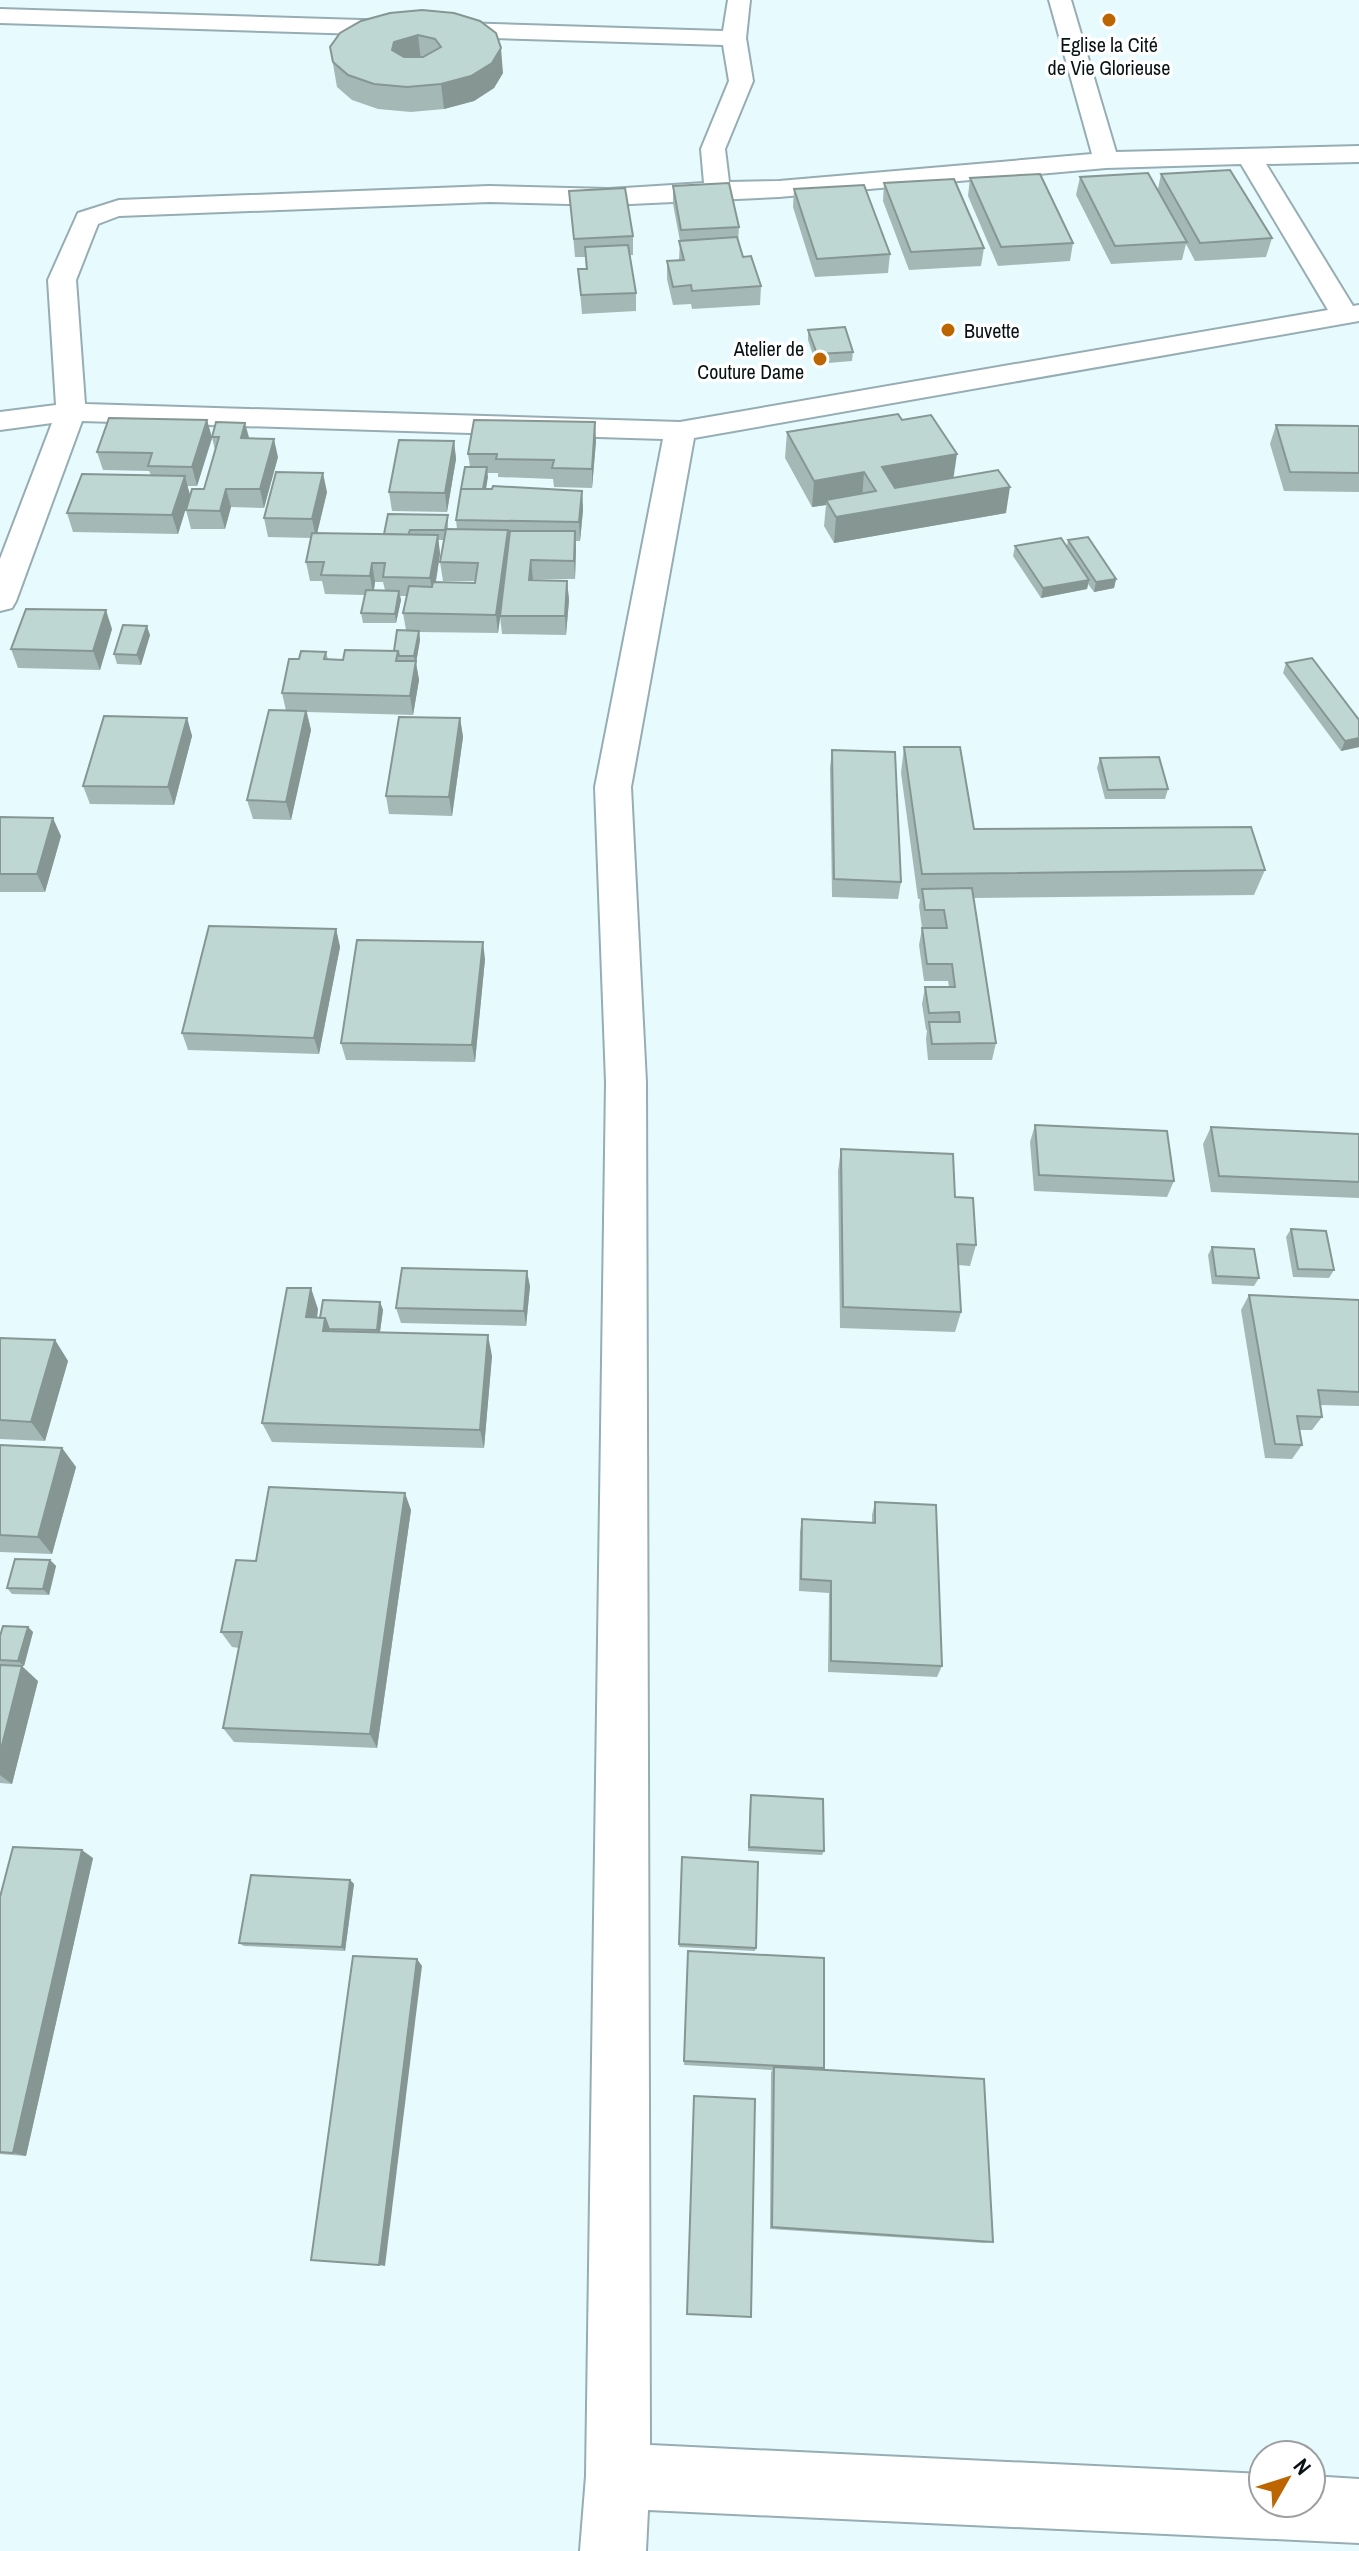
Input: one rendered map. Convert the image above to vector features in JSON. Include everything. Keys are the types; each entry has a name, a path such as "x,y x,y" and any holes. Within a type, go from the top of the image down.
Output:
{"street":[{"path":"717,190 713,149 741,81 734,38 739,0"},
{"path":"1060,0 1106,160"},
{"path":"0,16 238,11 734,38"},
{"path":"0,601 12,548 71,412 62,280 87,219 101,212 119,208 489,194 609,197 779,189 1106,160 1359,154"},
{"path":"0,421 71,412 680,431 1352,314 1249,157"},
{"path":"613,2551 618,2476 626,1082 613,787 680,431"},
{"path":"618,2476 1359,2511"}],"building":[{"path":"422,10 454,13 480,21 496,33 501,48 492,63 471,76 441,84 407,87 374,84 348,75 333,62 330,47 340,33 361,21 390,13","holes":["418,35 435,39 441,47 423,57 404,57 392,50 394,42"]},
{"path":"1230,170 1272,238 1200,243 1161,174"},
{"path":"1148,173 1187,242 1115,246 1080,177"},
{"path":"1040,174 1073,243 1001,247 970,178"},
{"path":"954,179 984,248 911,252 884,183"},
{"path":"729,183 739,227 681,230 673,186"},
{"path":"864,185 890,254 817,259 794,189"},
{"path":"625,188 633,236 574,239 569,191"},
{"path":"737,237 743,257 751,256 761,286 692,291 691,285 673,287 667,261 684,260 679,241"},
{"path":"628,245 636,293 581,295 578,269 587,269 585,247"},
{"path":"845,327 853,352 817,354 808,330"},
{"path":"898,414 902,420 931,415 957,454 882,467 895,488 998,470 1010,487 836,517 826,500 876,491 864,472 814,481 787,432"},
{"path":"109,418 207,420 192,467 148,466 152,453 97,452"},
{"path":"474,420 595,422 592,469 552,468 554,460 496,459 497,454 468,454"},
{"path":"216,422 245,423 241,438 274,439 260,489 226,489 220,511 186,510 192,489 204,489 219,437 212,437"},
{"path":"1276,425 1359,426 1359,473 1290,472"},
{"path":"399,440 454,441 445,493 389,492"},
{"path":"465,467 487,467 483,489 461,489"},
{"path":"276,472 323,473 312,519 264,518"},
{"path":"82,474 185,476 172,515 67,513"},
{"path":"493,486 582,491 579,522 456,520 461,489 492,489"},
{"path":"388,514 448,515 445,530 410,530 408,535 384,534"},
{"path":"446,529 508,530 496,615 403,613 409,586 432,587 433,582 475,583 478,563 440,562"},
{"path":"510,531 575,531 574,561 531,560 529,580 567,581 565,616 500,616"},
{"path":"312,533 438,535 430,578 383,577 385,563 372,563 370,576 321,575 324,562 306,562"},
{"path":"1088,537 1116,579 1096,582 1068,540"},
{"path":"1061,538 1089,580 1043,588 1015,546"},
{"path":"366,590 399,591 395,614 361,613"},
{"path":"26,609 106,610 93,651 11,649"},
{"path":"123,625 147,626 137,655 114,654"},
{"path":"397,630 419,631 414,656 399,656 398,651 394,651"},
{"path":"345,650 398,651 396,661 416,661 410,696 282,693 289,659 299,659 301,651 326,652 324,659 343,660"},
{"path":"1312,658 1359,720 1359,738 1345,741 1286,663"},
{"path":"269,710 306,711 286,802 247,800"},
{"path":"104,716 187,718 168,787 83,786"},
{"path":"399,717 460,718 449,797 386,796"},
{"path":"904,747 960,747 974,829 1251,827 1265,870 922,874"},
{"path":"832,750 895,752 901,882 834,879"},
{"path":"1159,757 1168,789 1108,790 1100,758"},
{"path":"0,817 53,818 37,874 0,874"},
{"path":"972,888 996,1043 932,1044 929,1022 960,1022 959,1012 929,1013 925,987 955,987 952,964 927,964 922,928 947,928 944,910 925,910 922,889"},
{"path":"209,926 336,929 314,1038 182,1033"},
{"path":"357,940 483,942 472,1045 341,1043"},
{"path":"1035,1125 1167,1131 1174,1181 1039,1175"},
{"path":"1211,1127 1359,1134 1359,1182 1219,1176"},
{"path":"841,1149 953,1154 955,1197 973,1198 976,1245 957,1244 961,1312 843,1307"},
{"path":"1291,1229 1326,1231 1334,1270 1298,1269"},
{"path":"1212,1247 1254,1249 1259,1278 1216,1276"},
{"path":"402,1268 527,1271 524,1311 396,1308"},
{"path":"287,1288 311,1288 306,1317 325,1318 323,1331 488,1335 480,1430 262,1423"},
{"path":"1249,1295 1359,1300 1359,1392 1318,1390 1322,1417 1297,1416 1302,1445 1275,1444"},
{"path":"323,1300 380,1302 377,1330 329,1329 325,1318 320,1318"},
{"path":"0,1338 55,1340 31,1422 0,1420"},
{"path":"0,1445 62,1448 38,1537 0,1535"},
{"path":"269,1487 405,1493 370,1734 223,1728 242,1632 221,1632 236,1560 256,1561"},
{"path":"875,1502 936,1505 942,1666 831,1661 831,1581 801,1579 802,1519 875,1523"},
{"path":"15,1559 50,1560 43,1589 7,1588"},
{"path":"3,1626 28,1627 18,1661 0,1660"},
{"path":"0,1665 22,1666 0,1753"},
{"path":"751,1795 823,1799 824,1851 749,1847"},
{"path":"13,1847 82,1850 13,2153 0,2152 0,1897"},
{"path":"682,1857 758,1862 756,1948 679,1944"},
{"path":"251,1875 350,1880 342,1947 239,1943"},
{"path":"688,1951 824,1958 824,2068 684,2061"},
{"path":"353,1956 417,1959 379,2265 311,2260"},
{"path":"774,2067 984,2079 993,2242 772,2227"},
{"path":"694,2096 755,2099 751,2317 687,2314"}],"place":[{"name":"Eglise la Cité de Vie Glorieuse","path":"1109,20"},
{"name":"Buvette","path":"948,330"},
{"name":"Atelier de Couture Dame","path":"820,359"}]}
